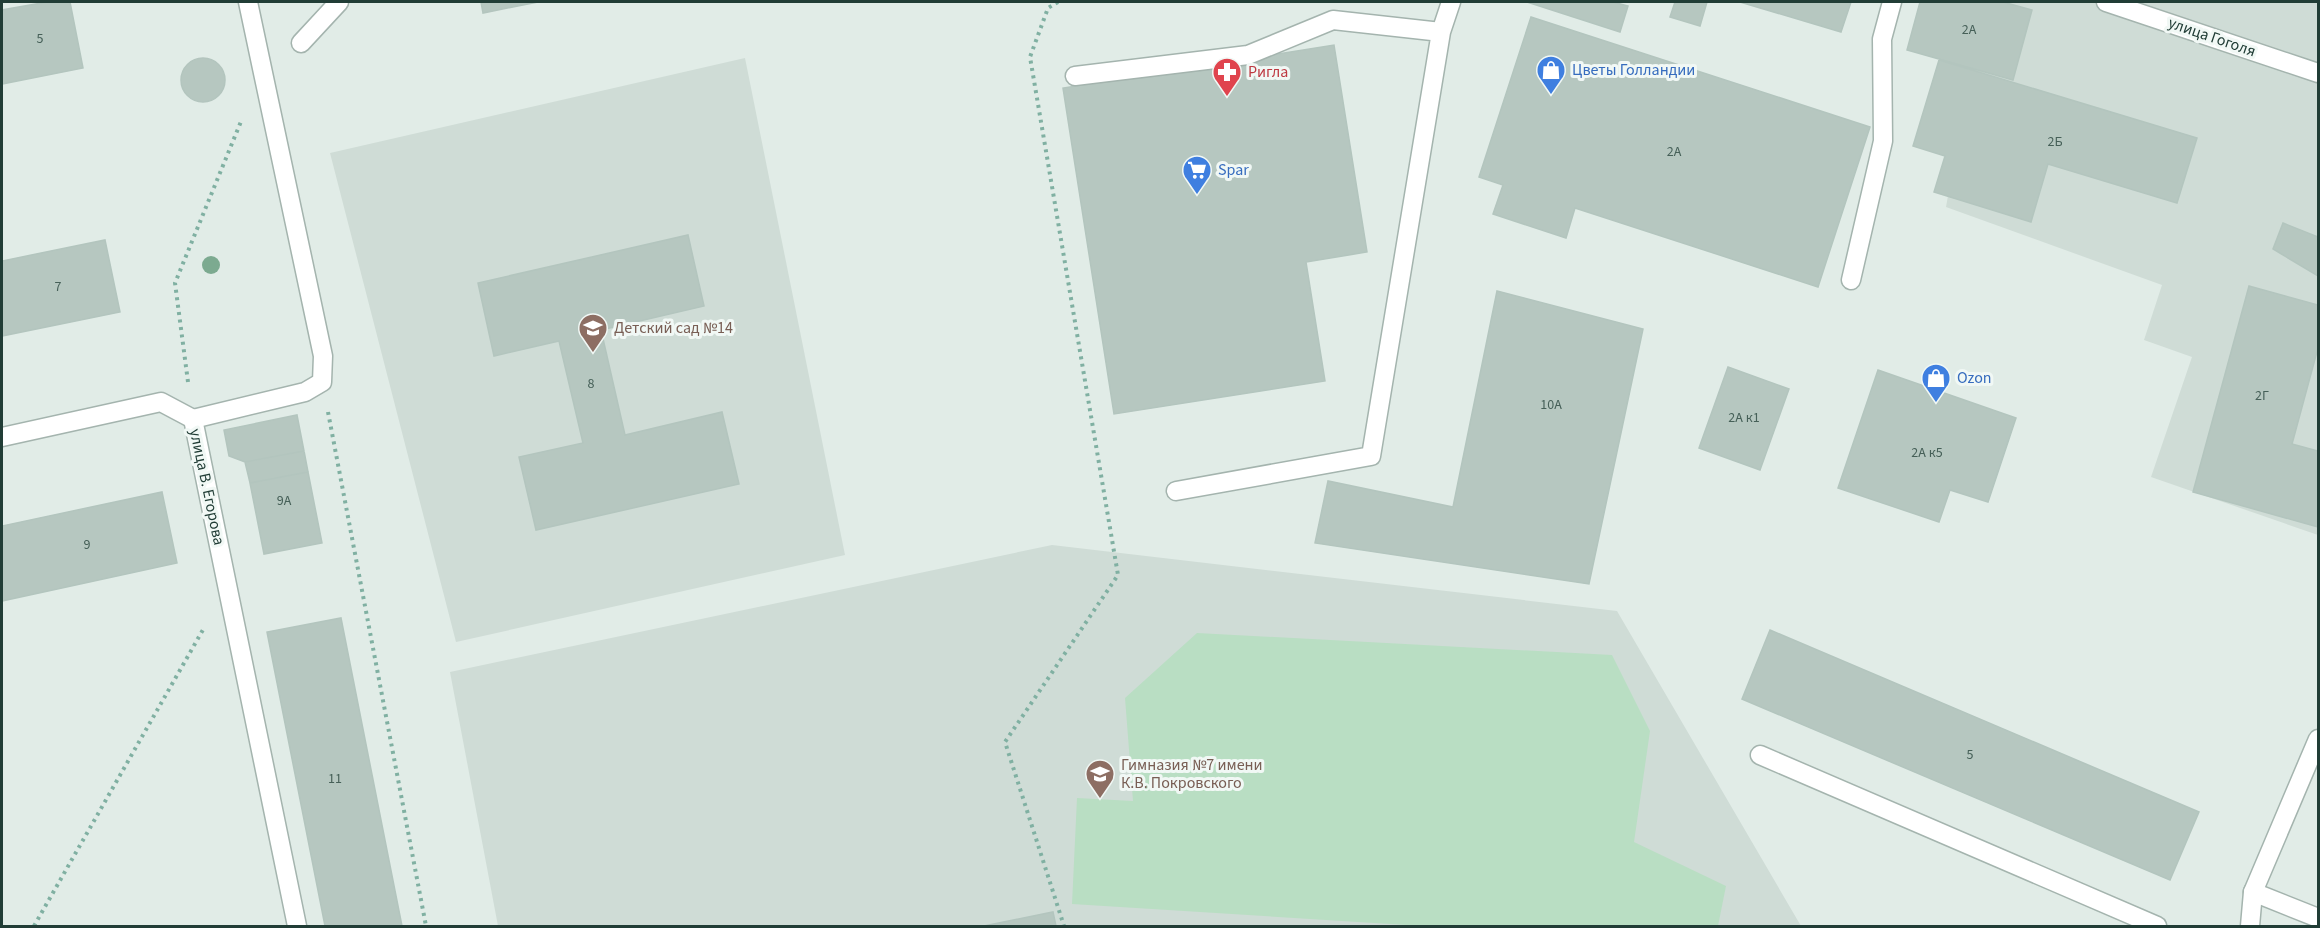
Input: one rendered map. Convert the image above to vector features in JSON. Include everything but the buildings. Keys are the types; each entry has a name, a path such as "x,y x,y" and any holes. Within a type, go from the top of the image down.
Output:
{"street":[{"path":"248,2 323,356 322,382"},
{"path":"301,43 339,2"},
{"path":"1176,491 1371,456 1441,32 1451,2"},
{"path":"1851,280 1883,141 1882,39 1892,2"},
{"name":"улица Гоголя","path":"2106,2 2319,73"},
{"path":"1075,76 1248,55 1333,20 1441,32"},
{"name":"улица В. Егорова","path":"297,927 193,419 305,392 322,382"},
{"path":"2,437 161,402 193,419"},
{"path":"2250,927 2253,892 2319,740"},
{"path":"1760,755 2157,927"},
{"path":"2253,892 2319,918"}],"path":[{"path":"1058,2 1048,8 1029,57 1118,575 1005,742 1064,927"},
{"path":"193,419 175,283 251,97 265,82"},
{"path":"322,382 426,927"},
{"path":"34,927 227,587"}],"shaded area":[{"path":"1982,2 2318,2 2318,535 2151,477 2192,357 2144,340 2162,285 1946,207"},
{"name":"Детский сад №14","path":"745,58 845,555 456,642 330,153"},
{"name":"Гимназия №7 имени К.В. Покровского","path":"1052,545 1617,611 1801,926 498,926 450,672"}],"green space":[{"path":"1197,633 1612,655 1650,731 1634,842 1726,886 1718,926 1422,926 1072,904 1077,798 1133,801 1125,698"}],"place":[{"name":"Цветы Голландии","path":"1551,96"},
{"name":"Ригла","path":"1227,98"},
{"name":"Spar","path":"1197,196"},
{"name":"Детский сад №14","path":"593,354"},
{"name":"Ozon","path":"1936,404"},
{"name":"Гимназия №7 имени К.В. Покровского","path":"1100,800"}]}
